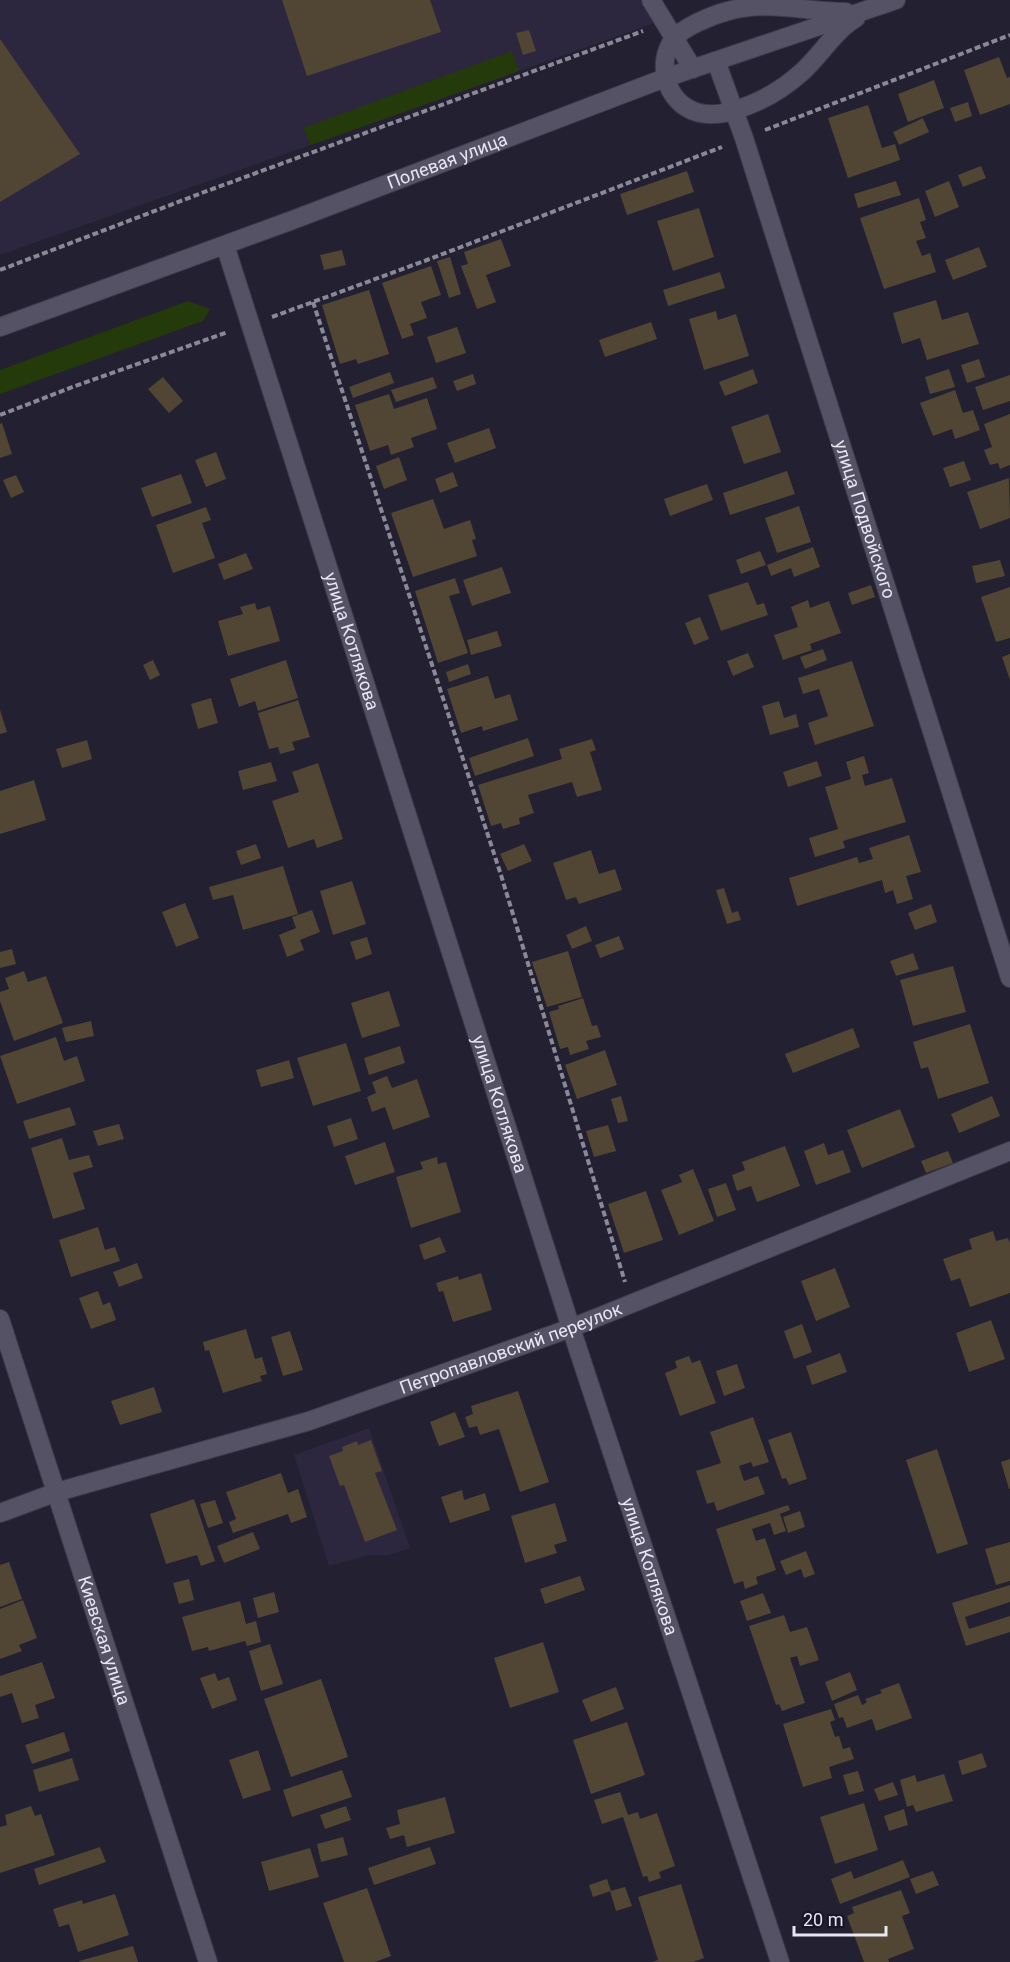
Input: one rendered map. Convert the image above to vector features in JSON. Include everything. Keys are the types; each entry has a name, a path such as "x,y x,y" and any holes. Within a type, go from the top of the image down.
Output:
{"street":[{"name":"Полевая улица","path":"0,327 225,245 665,78 896,0"},
{"path":"758,5 827,12 865,10 849,22 803,71 774,93 735,111 713,114 691,110 676,99 665,78 665,55 674,38 695,23 727,11 758,5"},
{"path":"656,7 693,69"},
{"name":"улица Подвойского","path":"716,62 744,138 1010,978"},
{"name":"улица Котлякова","path":"225,245 571,1328 780,1962"},
{"name":"Петропавловский переулок","path":"0,1513 57,1492 309,1421 571,1328 1010,1152"},
{"name":"Киевская улица","path":"0,1319 208,1962"}],"path":[{"path":"0,270 647,29 656,7"},
{"path":"0,415 75,386 313,302 1010,35"},
{"path":"313,302 501,875 631,1304"}],"shaded area":[{"path":"0,0 640,0 655,23 0,255"},
{"path":"369,1428 410,1548 388,1555 369,1555 329,1566 294,1455"}],"green space":[{"path":"512,51 519,71 311,145 303,128"},
{"path":"188,301 210,309 203,321 0,394 0,370"}],"building":[{"path":"282,0 430,0 441,32 307,76"},
{"path":"529,30 536,51 523,55 516,33"},
{"path":"0,39 80,154 0,202"},
{"path":"999,57 1007,78 1010,77 1010,104 980,115 964,70"},
{"path":"934,80 944,108 908,122 898,94"},
{"path":"968,102 972,116 955,122 950,108"},
{"path":"868,105 882,148 895,144 900,160 848,178 828,118"},
{"path":"923,118 929,132 899,145 893,132"},
{"path":"981,166 986,178 963,187 958,175"},
{"path":"687,171 694,192 627,215 620,194"},
{"path":"896,181 901,195 858,208 854,194"},
{"path":"949,181 959,207 935,217 925,191"},
{"path":"919,198 926,220 920,222 926,238 916,241 922,256 930,253 936,272 884,289 860,218"},
{"path":"699,208 714,257 673,271 657,221"},
{"path":"501,239 511,266 486,275 496,302 477,309 461,266 468,264 464,252"},
{"path":"979,247 987,267 953,280 945,260"},
{"path":"342,250 346,265 324,270 320,255"},
{"path":"450,257 461,294 449,298 437,261"},
{"path":"431,266 441,295 421,302 427,318 410,324 414,335 402,339 382,283"},
{"path":"720,272 725,288 668,306 663,290"},
{"path":"369,290 389,354 358,364 356,359 340,364 322,305"},
{"path":"936,300 942,320 968,312 979,344 927,360 920,338 902,344 893,313"},
{"path":"716,311 718,320 736,314 749,356 704,370 689,319"},
{"path":"651,322 657,339 605,357 599,340"},
{"path":"457,327 466,353 436,363 427,337"},
{"path":"979,359 985,377 967,383 961,365"},
{"path":"753,369 758,383 725,396 719,382"},
{"path":"949,369 955,387 930,394 925,377"},
{"path":"390,372 394,383 353,398 349,387"},
{"path":"473,374 476,384 457,391 453,381"},
{"path":"1010,375 1010,401 983,410 975,387"},
{"path":"163,377 183,401 169,413 148,389"},
{"path":"433,377 437,388 396,402 391,390"},
{"path":"955,390 963,413 973,410 980,430 955,439 952,429 933,436 920,403"},
{"path":"389,394 394,409 427,398 437,429 411,438 414,447 391,455 388,445 370,451 355,405"},
{"path":"768,414 781,452 744,464 731,427"},
{"path":"1010,414 1010,465 1000,469 998,463 990,465 984,450 992,447 984,424"},
{"path":"2,423 12,454 0,458 0,424"},
{"path":"489,428 496,448 455,463 447,443"},
{"path":"216,452 226,479 206,487 195,460"},
{"path":"399,457 407,480 384,489 376,466"},
{"path":"964,461 971,480 950,487 943,468"},
{"path":"787,471 795,494 730,515 723,493"},
{"path":"453,472 458,486 440,493 435,479"},
{"path":"181,474 192,503 152,517 141,488"},
{"path":"16,475 24,492 11,498 3,480"},
{"path":"1009,478 1010,518 980,529 967,492"},
{"path":"707,484 713,500 670,516 664,499"},
{"path":"433,499 444,529 470,520 476,539 472,540 477,556 413,577 391,513"},
{"path":"799,506 811,542 777,553 765,518"},
{"path":"206,507 211,520 202,523 215,558 173,573 156,525"},
{"path":"813,547 820,567 794,577 791,568 771,576 767,565"},
{"path":"760,551 766,565 741,574 736,560"},
{"path":"246,553 253,569 224,580 218,564"},
{"path":"1000,560 1005,576 976,583 972,566"},
{"path":"502,567 511,593 472,606 463,580"},
{"path":"455,578 460,593 449,596 468,653 438,663 415,591"},
{"path":"748,582 757,605 764,603 768,615 721,631 708,595"},
{"path":"871,585 875,597 852,605 848,593"},
{"path":"1010,587 1010,638 996,642 981,597"},
{"path":"808,600 810,608 829,601 841,633 810,644 812,650 783,660 774,635 798,627 791,607"},
{"path":"255,603 257,610 270,606 280,641 228,656 218,621 243,614 240,607"},
{"path":"700,617 709,639 694,645 685,623"},
{"path":"497,631 502,646 471,655 467,640"},
{"path":"823,649 827,660 805,669 800,657"},
{"path":"748,653 754,667 733,676 727,661"},
{"path":"1010,654 1010,680 1002,657"},
{"path":"153,660 160,675 150,680 143,665"},
{"path":"286,660 298,698 258,711 255,701 239,707 230,679"},
{"path":"852,661 874,726 815,745 808,723 828,716 819,689 803,694 798,678"},
{"path":"468,664 471,674 449,682 446,672"},
{"path":"488,676 495,699 510,694 518,720 483,731 482,726 461,733 447,689"},
{"path":"211,698 218,723 198,729 191,704"},
{"path":"298,700 310,737 292,742 295,750 280,754 278,747 269,749 258,713"},
{"path":"779,701 784,718 796,714 799,727 770,735 762,706"},
{"path":"0,710 7,732 0,734"},
{"path":"528,738 534,756 475,776 469,758"},
{"path":"592,739 596,750 590,752 602,790 577,797 572,782 528,795 534,813 519,818 520,824 503,829 501,823 491,826 478,785 562,759 559,749"},
{"path":"87,740 92,759 62,768 56,749"},
{"path":"864,756 869,773 862,775 865,786 892,778 906,822 843,841 845,848 815,857 809,838 838,829 825,787 851,779 846,762"},
{"path":"817,761 822,776 788,787 783,772"},
{"path":"271,762 277,781 243,790 238,771"},
{"path":"318,763 343,839 317,848 314,839 288,848 272,801 299,792 292,772"},
{"path":"34,780 46,820 0,834 0,791"},
{"path":"909,835 921,872 906,876 913,899 897,904 893,890 885,893 882,880 797,906 789,878 857,857 859,863 873,859 869,848"},
{"path":"256,844 261,858 241,865 236,851"},
{"path":"524,844 532,861 508,871 500,854"},
{"path":"591,850 599,874 615,869 622,890 579,904 576,897 566,900 553,863"},
{"path":"283,866 298,914 243,930 233,895 213,900 209,887"},
{"path":"352,881 366,924 333,935 320,891"},
{"path":"724,888 732,913 738,911 741,920 727,924 716,890"},
{"path":"185,903 199,938 176,947 162,912"},
{"path":"931,904 937,922 915,930 908,913"},
{"path":"312,910 320,932 300,940 304,950 287,957 279,935 296,928 292,917"},
{"path":"586,926 592,941 572,949 566,935"},
{"path":"619,936 624,949 600,958 595,945"},
{"path":"367,937 372,954 356,960 350,942"},
{"path":"12,949 16,964 0,968 0,952"},
{"path":"568,951 582,997 547,1007 532,962"},
{"path":"913,953 919,969 896,976 890,961"},
{"path":"953,966 966,1012 913,1026 900,980"},
{"path":"24,971 28,982 46,976 63,1023 14,1041 0,1001 0,992 9,989 5,978"},
{"path":"389,991 400,1026 362,1038 351,1003"},
{"path":"583,998 592,1026 597,1025 601,1037 586,1041 589,1049 570,1055 568,1047 560,1049 549,1012 559,1009 558,1006"},
{"path":"91,1021 94,1036 66,1042 62,1028"},
{"path":"970,1024 989,1083 938,1099 928,1067 921,1069 913,1042"},
{"path":"853,1028 860,1047 793,1073 785,1054"},
{"path":"56,1037 64,1061 77,1056 85,1081 17,1104 0,1056"},
{"path":"346,1043 361,1091 313,1106 297,1058"},
{"path":"400,1046 405,1063 369,1075 364,1058"},
{"path":"605,1050 617,1085 577,1099 565,1065"},
{"path":"289,1060 294,1078 261,1087 256,1070"},
{"path":"387,1076 392,1088 417,1079 430,1117 393,1130 385,1107 372,1112 367,1097 376,1093 372,1082"},
{"path":"621,1096 628,1121 618,1123 611,1099"},
{"path":"992,1096 1000,1116 959,1133 951,1114"},
{"path":"70,1107 76,1125 29,1139 23,1121"},
{"path":"900,1109 915,1147 862,1168 847,1130"},
{"path":"351,1118 358,1139 334,1147 327,1126"},
{"path":"119,1124 124,1139 98,1146 93,1131"},
{"path":"608,1125 616,1151 594,1157 586,1131"},
{"path":"62,1138 69,1160 89,1155 93,1167 73,1173 85,1209 53,1219 31,1148"},
{"path":"385,1142 395,1172 355,1185 345,1156"},
{"path":"824,1143 828,1155 843,1150 851,1172 816,1185 804,1151"},
{"path":"785,1146 800,1186 757,1202 751,1186 737,1191 732,1175 745,1170 742,1162"},
{"path":"948,1151 953,1163 926,1173 921,1161"},
{"path":"437,1157 438,1164 446,1162 461,1212 411,1228 396,1177 423,1169 420,1162"},
{"path":"693,1169 714,1221 679,1235 661,1190 682,1182 679,1175"},
{"path":"726,1183 736,1210 717,1217 708,1189"},
{"path":"646,1191 663,1240 624,1253 608,1204"},
{"path":"98,1227 105,1250 115,1247 120,1261 71,1277 59,1240"},
{"path":"993,1231 996,1241 1008,1238 1010,1243 1010,1293 970,1307 960,1278 951,1281 943,1259 972,1249 969,1239"},
{"path":"440,1237 446,1252 424,1260 419,1245"},
{"path":"137,1263 143,1278 119,1287 113,1272"},
{"path":"835,1268 850,1307 816,1321 801,1281"},
{"path":"481,1273 492,1310 453,1322 443,1291 439,1292 436,1283 458,1276 459,1280"},
{"path":"98,1291 103,1305 110,1302 116,1320 91,1329 79,1298"},
{"path":"991,1320 1005,1359 969,1372 956,1333"},
{"path":"802,1324 812,1352 794,1359 784,1331"},
{"path":"246,1329 255,1359 262,1357 267,1374 260,1376 262,1381 223,1393 209,1350 205,1351 203,1342"},
{"path":"290,1331 303,1370 283,1376 271,1337"},
{"path":"840,1353 847,1372 812,1385 806,1366"},
{"path":"689,1356 692,1363 700,1360 716,1403 680,1416 665,1373 677,1368 675,1361"},
{"path":"737,1364 745,1388 724,1396 716,1371"},
{"path":"154,1387 162,1412 120,1425 111,1401"},
{"path":"518,1391 549,1482 520,1492 499,1429 480,1435 477,1426 469,1428 465,1417 473,1414 471,1406"},
{"path":"455,1412 465,1437 439,1446 430,1422"},
{"path":"753,1417 769,1462 753,1467 751,1462 739,1466 744,1481 758,1476 765,1494 717,1511 714,1502 707,1504 696,1471 721,1463 710,1432"},
{"path":"791,1432 807,1479 789,1485 786,1478 782,1479 768,1440"},
{"path":"371,1440 382,1471 375,1473 397,1530 365,1542 344,1485 340,1486 329,1456 343,1451 342,1447 357,1441 358,1445"},
{"path":"937,1449 968,1544 937,1554 906,1460"},
{"path":"1010,1459 1010,1489 1009,1489 1001,1462"},
{"path":"281,1473 288,1493 298,1489 307,1517 291,1523 288,1514 233,1533 229,1522 236,1519 226,1492"},
{"path":"462,1490 464,1500 485,1493 490,1510 450,1523 441,1497"},
{"path":"194,1499 215,1561 201,1566 197,1555 166,1564 150,1514"},
{"path":"215,1500 223,1523 208,1528 200,1504"},
{"path":"555,1503 567,1541 554,1545 557,1553 525,1563 511,1516"},
{"path":"788,1505 790,1510 780,1514 786,1531 774,1535 770,1523 752,1529 756,1541 765,1538 776,1570 756,1577 758,1584 745,1589 743,1581 734,1584 716,1529"},
{"path":"800,1511 805,1527 788,1533 783,1517"},
{"path":"253,1532 260,1549 224,1563 217,1546"},
{"path":"1010,1542 1010,1581 996,1585 985,1549"},
{"path":"806,1551 815,1574 804,1578 801,1569 786,1575 780,1561"},
{"path":"9,1562 22,1599 0,1607 0,1565"},
{"path":"580,1576 585,1590 545,1604 540,1589"},
{"path":"189,1579 194,1600 179,1604 173,1583"},
{"path":"1010,1585 1010,1602 965,1617 969,1629 1010,1616 1010,1632 966,1646 952,1603"},
{"path":"274,1592 279,1612 258,1618 253,1598"},
{"path":"763,1593 771,1613 747,1621 740,1601"},
{"path":"23,1600 37,1638 19,1645 22,1651 0,1659 0,1609"},
{"path":"240,1601 246,1624 256,1621 261,1642 247,1646 245,1641 209,1651 208,1647 192,1651 182,1617"},
{"path":"784,1615 790,1632 807,1627 819,1660 800,1666 797,1656 790,1658 805,1703 782,1711 779,1704 776,1705 749,1626"},
{"path":"543,1642 559,1692 510,1708 494,1658"},
{"path":"270,1644 283,1684 261,1691 249,1651"},
{"path":"42,1662 55,1698 35,1705 39,1718 22,1723 12,1693 0,1697 0,1676"},
{"path":"850,1672 857,1690 832,1701 825,1682"},
{"path":"215,1673 218,1681 229,1677 237,1700 212,1709 200,1678"},
{"path":"321,1679 348,1757 291,1777 264,1699"},
{"path":"899,1683 912,1718 876,1731 872,1719 847,1728 843,1717 839,1718 834,1704 858,1695 862,1705 867,1702 865,1699 882,1693 880,1690"},
{"path":"616,1687 624,1709 591,1722 582,1700"},
{"path":"831,1709 835,1720 830,1722 835,1737 839,1736 843,1749 850,1747 854,1759 829,1767 832,1778 803,1787 783,1724"},
{"path":"627,1722 645,1775 591,1794 573,1740"},
{"path":"64,1732 70,1751 32,1764 25,1745"},
{"path":"258,1750 271,1790 243,1799 229,1760"},
{"path":"982,1753 987,1767 962,1775 958,1761"},
{"path":"72,1758 79,1780 39,1792 33,1770"},
{"path":"342,1770 352,1797 292,1817 283,1790"},
{"path":"858,1771 864,1791 849,1795 843,1775"},
{"path":"944,1774 953,1801 916,1812 913,1805 907,1807 900,1780 915,1775 917,1782"},
{"path":"893,1782 898,1795 879,1801 874,1789"},
{"path":"620,1792 628,1815 638,1812 640,1819 657,1813 675,1866 659,1872 661,1878 649,1882 647,1876 643,1877 623,1817 602,1824 594,1800"},
{"path":"445,1797 455,1833 407,1847 404,1835 390,1839 386,1828 400,1824 397,1810"},
{"path":"864,1803 878,1850 835,1864 820,1817"},
{"path":"31,1806 35,1816 41,1814 55,1855 0,1873 0,1827 7,1825 5,1815"},
{"path":"346,1806 351,1820 325,1829 320,1815"},
{"path":"904,1809 908,1825 889,1831 884,1816"},
{"path":"343,1837 348,1855 321,1862 317,1844"},
{"path":"100,1847 106,1862 39,1885 34,1869"},
{"path":"430,1847 436,1864 374,1885 368,1868"},
{"path":"310,1848 319,1877 269,1891 261,1862"},
{"path":"903,1860 910,1877 840,1904 831,1879 851,1871 854,1879"},
{"path":"933,1871 939,1885 916,1894 910,1879"},
{"path":"607,1879 611,1891 593,1897 589,1885"},
{"path":"681,1884 704,1958 693,1962 652,1962 658,1960 638,1897"},
{"path":"625,1887 632,1906 616,1911 610,1891"},
{"path":"367,1888 391,1956 375,1962 344,1962 323,1903"},
{"path":"901,1890 910,1913 902,1916 914,1949 888,1959 889,1962 864,1962 847,1916 854,1913 852,1907"},
{"path":"115,1894 129,1935 78,1952 69,1924 59,1927 53,1909 82,1900 83,1904"},
{"path":"133,1946 138,1962 79,1962 79,1961"}]}
